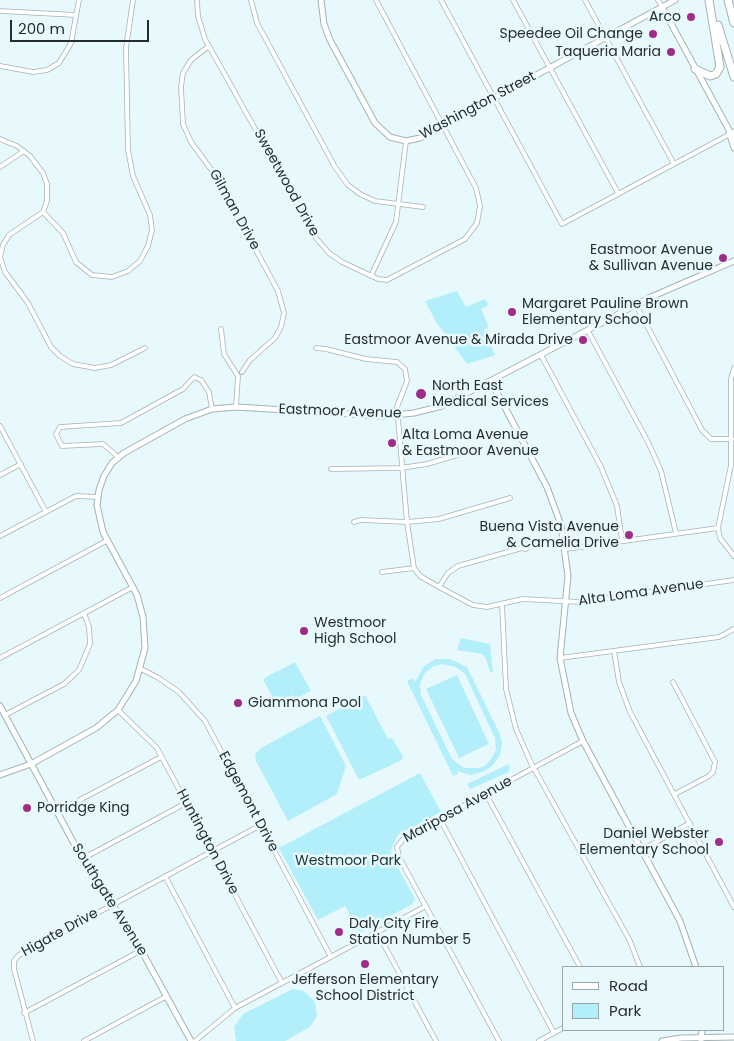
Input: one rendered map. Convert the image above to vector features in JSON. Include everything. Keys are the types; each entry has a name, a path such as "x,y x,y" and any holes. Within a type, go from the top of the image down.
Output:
{"highway":[{"path":"695,69 711,76 717,73 721,65 711,0"},
{"path":"711,0 734,77"},
{"path":"728,0 734,23"}],"street":[{"path":"0,66 33,72 53,67 68,51 79,0"},
{"path":"43,212 63,233 76,262 92,275 105,278 120,275 140,261 148,246 152,230 150,215 136,184 128,159 126,48 133,0"},
{"name":"Sweetwood Drive","path":"197,0 200,25 209,46 316,238 335,257 383,280 392,279 459,243 477,223 480,206 478,193 376,0"},
{"path":"251,0 258,23 343,179 354,190 367,198 423,207"},
{"name":"Washington Street","path":"320,0 324,24 330,40 375,123 390,138 406,141 418,138 443,126 675,0"},
{"path":"441,0 562,224 618,193 733,135"},
{"path":"513,0 618,193"},
{"path":"585,0 674,164"},
{"path":"658,0 733,135 734,148"},
{"path":"0,11 76,15"},
{"name":"Gilman Drive","path":"209,46 191,60 184,72 181,87 183,124 191,142 213,171 274,283 281,298 284,313 276,338 250,360 240,374"},
{"path":"0,139 24,151 39,167 47,184 48,201 43,212 9,235 3,244 0,257 4,272 28,303 50,347 72,364 95,368 112,365 145,348"},
{"path":"372,276 393,230 399,204 406,141"},
{"path":"0,167 24,151"},
{"name":"Eastmoor Avenue","path":"97,497 104,476 118,457 185,419 212,409 236,407 368,416 397,415 442,406 636,305 734,261"},
{"path":"636,305 702,430 711,439 732,439"},
{"path":"221,329 224,354 240,374 236,407"},
{"path":"588,331 648,442 661,471 676,533"},
{"path":"316,348 366,359 400,363 405,369 407,376 397,402 397,415 401,468 414,568 382,572"},
{"path":"541,355 601,467 617,506 622,541"},
{"path":"734,368 731,379 731,465 718,528 720,538 734,556"},
{"path":"118,457 103,444 62,446 56,434 60,427 122,423 183,389 194,378 202,380 209,392 212,409"},
{"path":"491,381 552,500 566,549 568,576 560,658 567,701 583,741 680,921 696,966"},
{"path":"0,426 46,512"},
{"path":"330,470 401,468 427,464 478,449"},
{"path":"0,475 21,464"},
{"path":"0,536 79,495 97,497 99,519 141,606 145,627 145,648 141,669 131,691 118,710 96,728 31,764 0,776"},
{"path":"354,522 361,520 407,522 439,519 510,498"},
{"path":"566,549 718,528"},
{"path":"0,598 108,540"},
{"path":"439,587 448,574 458,566 522,548 526,549"},
{"name":"Alta Loma Avenue","path":"414,568 420,576 479,607 531,598 566,603 734,580"},
{"path":"0,658 132,587"},
{"path":"502,604 507,694 516,729 534,768 630,941 640,966"},
{"path":"5,715 64,684 79,670 90,644 89,627 84,613"},
{"path":"560,658 719,637 734,629"},
{"path":"614,651 619,682 626,702 734,907"},
{"name":"Edgemont Drive","path":"141,669 157,676 179,692 205,721 331,957"},
{"path":"673,682 715,762 713,772 708,776 675,794"},
{"name":"Southgate Avenue","path":"0,706 82,859 142,950 191,1041"},
{"name":"Huntington Drive","path":"118,710 151,740 282,983"},
{"name":"Mariposa Avenue","path":"499,1041 398,857 397,846 404,838 583,741"},
{"path":"57,812 161,757"},
{"path":"486,794 579,966"},
{"path":"82,859 186,803"},
{"path":"440,819 554,1033"},
{"path":"642,850 690,823"},
{"name":"Higate Drive","path":"33,1041 24,1013 14,968 18,956 261,825"},
{"path":"165,876 236,1008"},
{"path":"195,1041 236,1008 426,906"},
{"path":"377,932 436,1041"},
{"path":"24,1013 142,950"},
{"path":"84,1041 167,996"},
{"path":"539,1041 562,1029"},
{"path":"662,1041 734,1037"}],"green space":[{"path":"457,291 466,307 485,299 489,305 481,309 489,327 484,329 495,355 467,364 436,322 425,301"},
{"path":"461,638 490,644 493,672 490,672 486,659 482,654 457,650"},
{"path":"436,659 450,659 467,667 499,732 502,743 500,755 491,767 470,775 457,771 458,774 453,776 407,681 412,678 415,682 424,666","holes":["442,664 456,667 465,674 495,738 496,749 493,756 486,765 479,768 464,768 452,759 421,695 420,684 425,673 434,666"]},
{"path":"295,662 311,691 295,699 291,692 294,700 278,708 263,679 279,670 282,676 280,670"},
{"path":"457,675 489,744 459,758 426,689"},
{"path":"365,695 388,739 392,738 403,756 402,760 359,780 326,716"},
{"path":"320,716 346,766 337,794 288,821 256,761 255,754 261,748"},
{"path":"509,764 509,772 470,789 467,784"},
{"name":"Westmoor Park","path":"420,773 441,812 398,835 391,850 392,857 415,899 412,904 360,933 345,906 318,920 279,848"},
{"path":"293,989 304,991 315,1002 317,1016 310,1027 285,1041 236,1041 234,1027 243,1014"}],"place":[{"name":"Arco","path":"691,17"},
{"name":"Speedee Oil Change","path":"653,34"},
{"name":"Taqueria Maria","path":"671,52"},
{"name":"Eastmoor Avenue & Sullivan Avenue","path":"723,258"},
{"name":"Margaret Pauline Brown Elementary School","path":"512,312"},
{"name":"Eastmoor Avenue & Mirada Drive","path":"583,340"},
{"name":"North East Medical Services","path":"421,394"},
{"name":"Alta Loma Avenue & Eastmoor Avenue","path":"392,443"},
{"name":"Buena Vista Avenue & Camelia Drive","path":"629,535"},
{"name":"Westmoor High School","path":"304,631"},
{"name":"Giammona Pool","path":"238,703"},
{"name":"Porridge King","path":"27,808"},
{"name":"Daniel Webster Elementary School","path":"719,842"},
{"name":"Daly City Fire Station Number 5","path":"339,932"},
{"name":"Jefferson Elementary School District","path":"365,964"}]}
